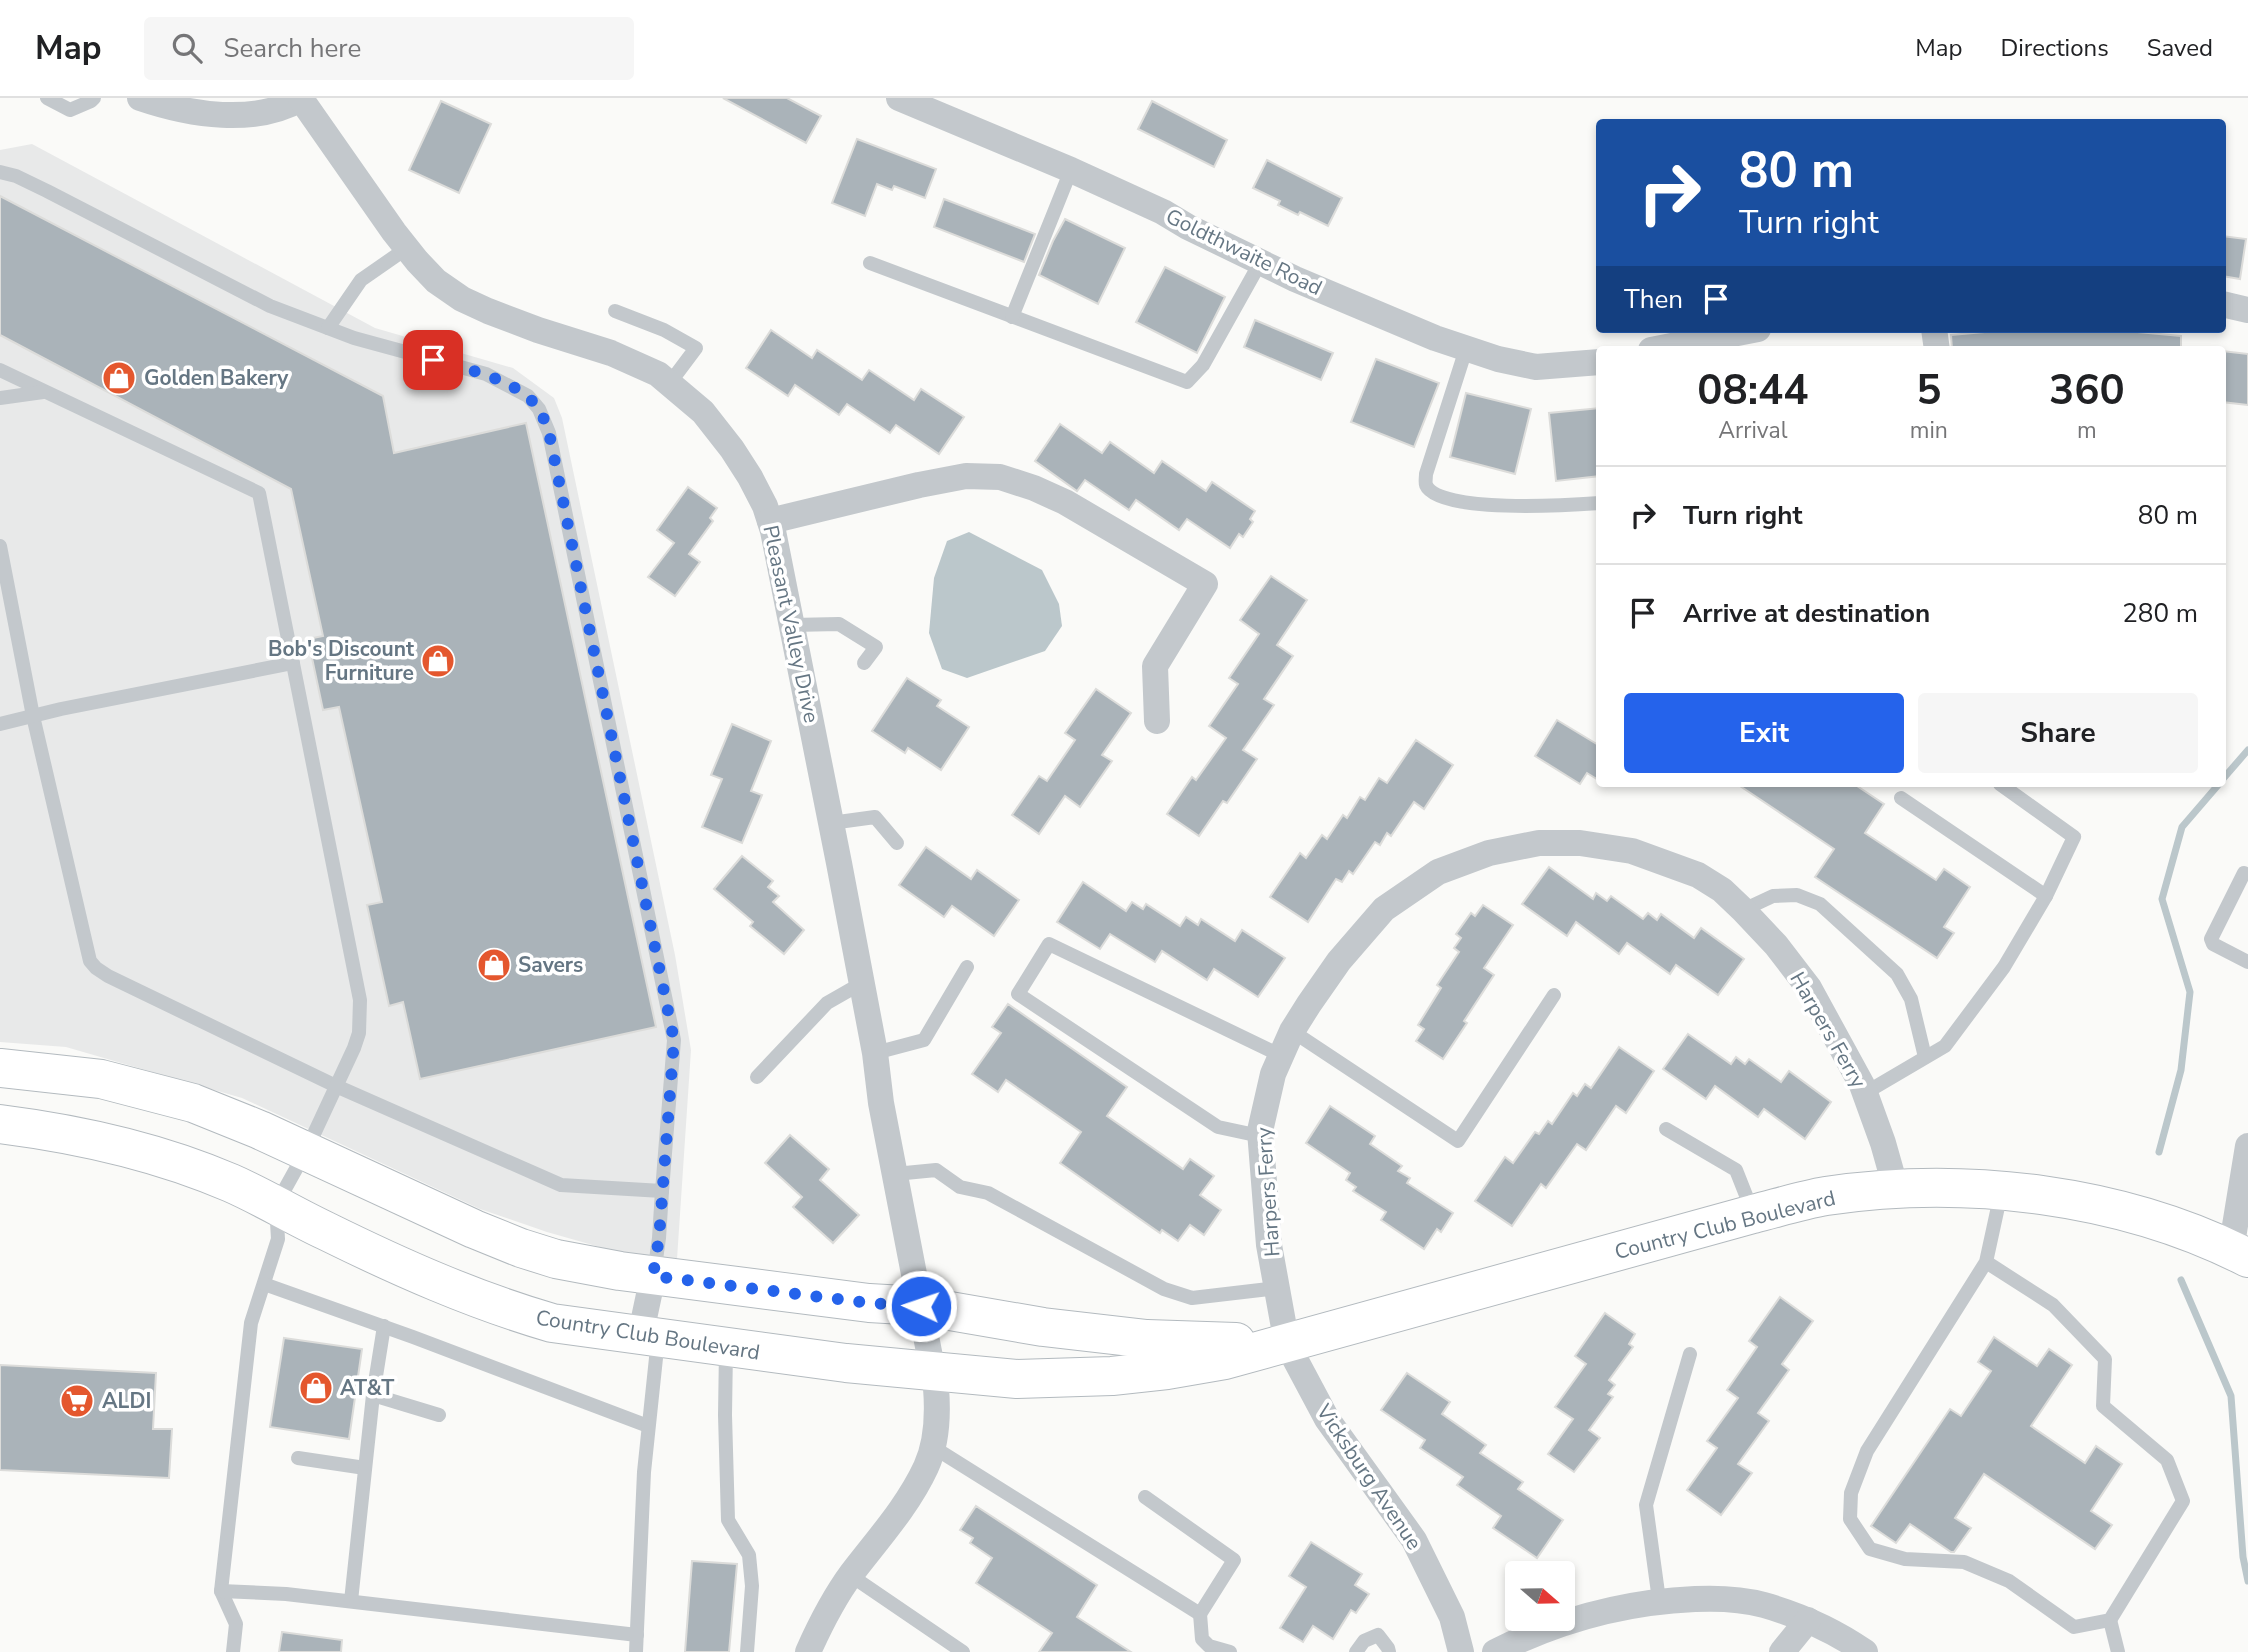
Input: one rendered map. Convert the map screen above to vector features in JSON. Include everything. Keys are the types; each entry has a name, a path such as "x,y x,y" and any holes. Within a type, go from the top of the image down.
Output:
{"street":[{"path":"141,98 214,114 254,114 279,109 301,99"},
{"name":"Goldthwaite Road","path":"899,98 1071,170 1163,212 1260,263 1341,299 1466,349 1536,367 1596,362"},
{"name":"Pleasant Valley Drive","path":"301,99 407,248 436,281 462,299 488,312 631,360 657,374 703,412 732,449 765,506 792,625 831,823 933,1371"},
{"path":"2226,305 2248,310"},
{"path":"1681,346 1755,336"},
{"path":"770,521 894,490 966,476 1000,477 1065,502 1205,584 1155,666 1157,721"},
{"name":"Harpers Ferry","path":"1287,1343 1269,1245 1260,1136 1266,1099 1280,1055 1292,1031 1339,961 1384,909 1438,872 1489,853 1539,843 1580,843 1632,851 1699,875 1722,890 1776,945 1808,988 1865,1093 1896,1189"},
{"name":"Country Club Boulevard","path":"0,1068 101,1079 193,1103 260,1130 474,1229 521,1248 588,1266 869,1303 921,1306 1043,1326 1147,1339 1287,1343"},
{"name":"Country Club Boulevard","path":"0,1124 75,1135 159,1155 230,1183 402,1268 520,1314 552,1323 846,1363 1017,1379 1112,1376 1202,1364 1825,1196 1941,1188 2064,1198 2157,1221 2240,1254"},
{"path":"2240,1254 2248,1146"},
{"path":"649,1338 653,1276"},
{"name":"Vicksburg Avenue","path":"1287,1343 1327,1419 1414,1540 1452,1617 1461,1652"},
{"path":"807,1652 850,1575 915,1488 927,1465 933,1447 937,1404 933,1371"},
{"path":"1495,1652 1525,1637 1589,1614 1659,1600 1717,1598 1762,1604 1808,1620 1865,1652"},
{"path":"1782,1652 1808,1620"}],"lane":[{"path":"47,98 71,110 94,98"},
{"path":"1012,317 1071,170"},
{"path":"0,172 16,176 47,191 270,306 354,338 486,374 528,396 539,409 549,433 674,1040 659,1238 653,1276"},
{"path":"328,328 361,280 407,248"},
{"path":"870,263 1186,382 1203,365 1260,263"},
{"path":"615,311 664,330 696,348 669,384"},
{"path":"1466,349 1426,474 1426,484 1431,492 1456,501 1513,507 1596,503"},
{"path":"0,370 259,493 360,1000 359,1032 306,1151 276,1205 278,1240 251,1323 221,1591 236,1625 233,1652"},
{"path":"0,398 43,392"},
{"path":"0,546 33,716 90,961 96,968 336,1086 561,1185 662,1191"},
{"path":"792,625 839,624 876,647 864,663"},
{"path":"0,724 293,663"},
{"path":"1865,1093 1945,1046 2004,967 2046,896 2074,837 2004,787"},
{"path":"1901,797 2046,896"},
{"path":"831,823 875,817 897,843"},
{"path":"2244,873 2211,939 2213,944 2248,962"},
{"path":"1743,909 1773,896 1797,895 1820,904 1897,974 1911,999 1926,1057"},
{"path":"1260,1136 1218,1128 1018,993 1049,944 1280,1055"},
{"path":"875,1053 924,1040 967,967"},
{"path":"757,1077 827,1003 862,983"},
{"path":"1292,1031 1458,1141 1554,995"},
{"path":"1666,1129 1736,1170 1754,1214"},
{"path":"895,1174 936,1170 960,1187 988,1193 1164,1289 1192,1297 1277,1288"},
{"path":"2001,1192 1986,1262 1867,1451 1852,1493 1850,1519 1870,1549 1905,1559 1965,1562 2009,1581 2074,1627 2110,1620"},
{"path":"1986,1262 2053,1305 2105,1359 2103,1406 2167,1460 2183,1501 2110,1620 2118,1652"},
{"path":"264,1284 384,1326 648,1426"},
{"path":"351,1601 373,1395 384,1326"},
{"path":"636,1652 648,1426 649,1338"},
{"path":"726,1348 728,1520 749,1555 752,1586 747,1652"},
{"path":"1659,1600 1646,1505 1690,1354"},
{"path":"373,1395 439,1415"},
{"path":"933,1447 1200,1614"},
{"path":"298,1458 365,1468"},
{"path":"1145,1497 1234,1560 1200,1614 1202,1639 1209,1646 1230,1652"},
{"path":"850,1575 963,1652"},
{"path":"221,1591 286,1594 637,1635"},
{"path":"1356,1652 1364,1641 1378,1635 1389,1652"}],"shaded area":[{"path":"32,144 375,328 513,368 554,398 562,418 675,955 691,1050 677,1259 610,1250 480,1209 242,1098 66,1047 0,1042 0,150"},
{"path":"969,532 1042,570 1059,604 1062,626 1045,651 967,678 942,669 929,633 934,578 947,541"}],"building":[{"path":"723,98 787,98 821,116 806,143"},
{"path":"441,101 491,124 459,193 409,170"},
{"path":"1152,101 1227,140 1214,167 1138,129"},
{"path":"857,139 936,169 925,198 894,186 892,190 877,184 865,216 832,203"},
{"path":"1267,160 1342,198 1328,226 1278,205 1280,201 1253,188"},
{"path":"0,196 383,396 394,453 526,423 656,1027 420,1079 403,1002 389,1006 367,905 382,902 339,707 323,710 308,639 323,636 291,489 0,335"},
{"path":"944,199 1035,234 1024,262 934,227"},
{"path":"1065,219 1125,248 1098,304 1039,275"},
{"path":"2226,236 2246,239 2240,279 2226,277"},
{"path":"1165,267 1225,297 1197,353 1136,322"},
{"path":"1255,320 1333,353 1321,380 1244,347"},
{"path":"771,330 812,358 817,350 862,380 869,370 914,400 921,389 964,417 939,454 896,425 890,433 847,404 839,415 795,385 788,396 746,368"},
{"path":"2148,333 2181,336 2181,346 1952,346 1951,335"},
{"path":"2226,351 2248,354 2248,405 2226,402"},
{"path":"1376,359 1439,383 1414,447 1351,422"},
{"path":"1466,393 1531,409 1515,474 1450,457"},
{"path":"1596,408 1596,476 1556,481 1549,413"},
{"path":"1060,424 1102,453 1110,442 1154,473 1162,461 1206,491 1212,482 1255,511 1250,519 1253,522 1243,537 1239,534 1230,548 1187,519 1179,530 1136,500 1129,510 1085,480 1077,491 1035,461"},
{"path":"688,487 717,508 710,518 713,521 689,554 700,562 675,596 648,577 674,543 657,530"},
{"path":"1271,576 1307,600 1277,645 1293,656 1264,699 1274,705 1243,750 1257,759 1227,803 1223,801 1199,836 1167,814 1192,777 1196,780 1226,738 1209,726 1238,684 1229,678 1259,634 1240,620"},
{"path":"907,678 941,700 937,706 969,727 941,770 908,748 905,753 872,731"},
{"path":"1096,689 1131,713 1102,755 1112,761 1080,807 1065,796 1039,834 1012,815 1039,776 1047,781 1075,740 1065,733"},
{"path":"1557,720 1596,744 1596,779 1587,773 1580,784 1535,756"},
{"path":"732,724 771,741 751,791 762,795 742,843 702,827 722,779 711,775"},
{"path":"1416,740 1453,765 1424,809 1414,802 1391,836 1387,833 1380,845 1375,842 1353,874 1349,871 1342,882 1336,879 1308,922 1270,897 1300,853 1306,858 1322,835 1327,839 1343,815 1347,818 1360,797 1365,800 1379,778 1387,783"},
{"path":"1741,787 1858,787 1884,804 1865,833 1936,880 1944,869 1970,887 1944,927 1954,933 1937,958 1815,877 1834,849"},
{"path":"926,847 971,879 977,870 1019,900 994,936 952,906 944,917 899,885"},
{"path":"742,856 773,881 768,887 779,896 773,902 804,930 784,954 750,926 753,922 714,889"},
{"path":"1549,867 1593,899 1596,893 1607,901 1611,896 1643,919 1648,913 1657,920 1661,914 1694,938 1701,928 1744,959 1718,995 1676,965 1670,974 1627,943 1619,954 1576,922 1567,936 1522,904"},
{"path":"1083,882 1126,911 1132,902 1143,909 1146,904 1180,926 1186,917 1198,925 1201,919 1235,941 1242,930 1285,958 1258,997 1214,969 1207,980 1162,951 1155,962 1110,934 1100,949 1057,922"},
{"path":"1483,905 1513,925 1484,968 1494,975 1443,1059 1416,1041 1424,1029 1418,1025 1441,988 1437,985 1459,952 1454,948 1461,938 1456,934 1471,913 1475,916"},
{"path":"1008,1004 1127,1087 1107,1116 1183,1169 1190,1159 1214,1176 1200,1195 1221,1210 1204,1235 1190,1225 1178,1241 1162,1230 1160,1233 1060,1163 1081,1132 1006,1080 998,1092 972,1074 1001,1033 992,1027"},
{"path":"1688,1034 1731,1064 1736,1057 1745,1064 1749,1059 1781,1082 1789,1071 1831,1102 1805,1139 1764,1109 1758,1117 1715,1086 1706,1099 1663,1069"},
{"path":"1619,1047 1654,1071 1626,1113 1616,1106 1586,1150 1577,1144 1546,1188 1541,1184 1512,1226 1475,1201 1505,1157 1513,1163 1535,1132 1539,1134 1548,1121 1552,1124 1573,1093 1577,1096 1585,1084 1591,1088"},
{"path":"1330,1106 1375,1136 1370,1144 1402,1166 1398,1171 1410,1178 1407,1183 1453,1213 1441,1232 1437,1229 1424,1249 1381,1220 1386,1212 1353,1191 1356,1187 1346,1180 1350,1173 1306,1143"},
{"path":"790,1135 829,1169 820,1180 859,1215 833,1243 793,1207 802,1197 765,1163"},
{"path":"1780,1297 1813,1321 1782,1364 1789,1370 1758,1413 1769,1421 1738,1464 1752,1473 1721,1515 1687,1490 1717,1448 1707,1441 1738,1398 1727,1390 1757,1347 1749,1341"},
{"path":"1605,1313 1635,1334 1629,1344 1633,1347 1609,1380 1615,1385 1608,1394 1613,1397 1589,1430 1600,1438 1574,1472 1548,1454 1573,1419 1555,1407 1586,1364 1575,1356"},
{"path":"1994,1337 2037,1366 2049,1349 2072,1365 2031,1426 2085,1463 2096,1446 2122,1464 2091,1511 2112,1525 2095,1549 1984,1474 1955,1518 1971,1528 1954,1552 1910,1524 1896,1543 1871,1526 1950,1409 1961,1416 1991,1371 1978,1362"},
{"name":"AT&T","path":"284,1338 362,1349 349,1439 270,1427"},
{"name":"ALDI","path":"0,1365 156,1373 153,1429 172,1429 169,1478 0,1470"},
{"path":"1407,1373 1450,1402 1442,1414 1486,1445 1480,1453 1523,1482 1518,1489 1563,1520 1537,1558 1493,1528 1501,1516 1457,1485 1463,1477 1420,1448 1425,1440 1381,1410"},
{"path":"976,1506 1097,1585 1077,1617 1131,1652 1039,1652 1052,1633 976,1583 992,1558 970,1543 973,1538 960,1530"},
{"path":"1311,1542 1362,1574 1355,1585 1369,1594 1356,1613 1351,1610 1333,1639 1313,1626 1303,1642 1280,1628 1306,1587 1289,1576"},
{"path":"692,1561 737,1564 729,1652 685,1652"},
{"path":"282,1632 342,1640 341,1652 279,1652"}],"waterway":[{"path":"2226,775 2248,750"},
{"path":"2159,1152 2181,1070 2190,992 2162,899 2182,827 2216,787"},
{"path":"2181,1280 2231,1396 2243,1557 2248,1581"}],"place":[{"name":"Golden Bakery","path":"119,378"},
{"name":"Bob's Discount Furniture","path":"438,661"},
{"name":"Savers","path":"494,965"},
{"name":"AT&T","path":"316,1388"},
{"name":"ALDI","path":"77,1401"}],"route":[{"path":"433,360 486,374 528,396 539,409 549,433 674,1040 659,1238 653,1276 869,1303 921,1306"}]}
